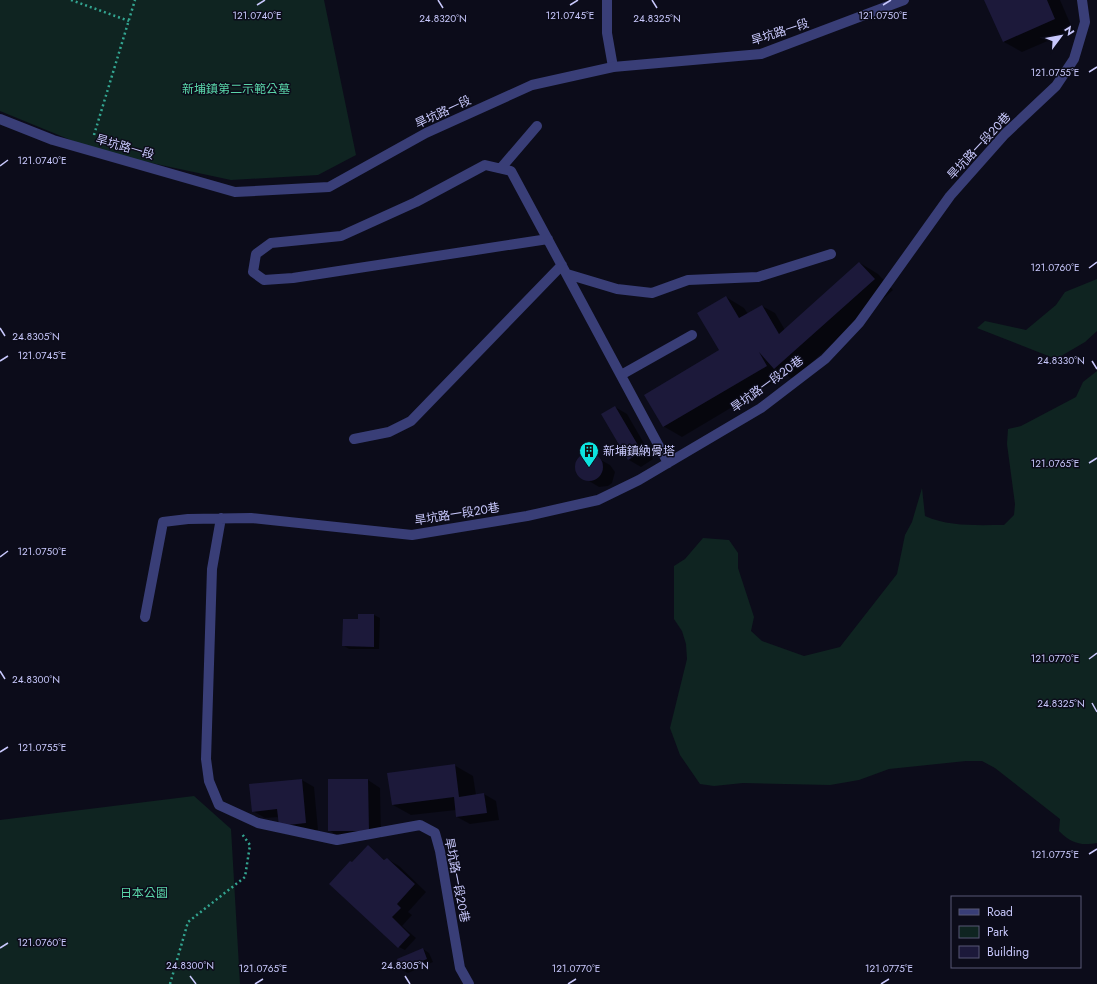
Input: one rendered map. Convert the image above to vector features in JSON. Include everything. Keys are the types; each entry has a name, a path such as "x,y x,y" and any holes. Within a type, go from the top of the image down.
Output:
{"street":[{"path":"607,0 607,33 613,67"},
{"name":"旱坑路一段","path":"0,119 53,140 235,192 329,187 426,133 532,85 613,67 761,54 904,0"},
{"name":"旱坑路一段20巷","path":"469,984 460,968 440,851 435,833 420,825 337,840 258,823 219,805 209,781 206,759 212,569 221,518 251,518 412,535 526,516 598,500 639,480 761,408 825,359 859,323 950,196 1005,134 1056,86 1074,59 1085,22 1082,0"},
{"path":"501,168 537,126"},
{"path":"548,239 293,278 264,280 253,272 256,254 271,243 341,236 416,202 485,165 511,171 548,239 668,463"},
{"path":"564,269 617,289 652,293 688,280 758,277 831,254"},
{"path":"354,439 389,432 410,421 564,269"},
{"path":"621,375 692,335"},
{"path":"145,617 163,522 188,519 221,518"}],"path":[{"path":"71,0 129,21"},
{"path":"89,150 135,0"},
{"path":"170,984 188,922 245,877 250,845 241,833"}],"green space":[{"name":"新埔鎮第二示範公墓","path":"0,0 324,0 356,155 318,175 231,180 100,152 0,111"},
{"path":"1097,279 1097,331 1085,342 1056,359 977,328 985,321 1026,330 1056,305 1065,292"},
{"path":"1097,371 1097,843 1081,844 1072,841 1059,831 1060,819 995,768 982,761 966,761 889,769 859,780 830,785 743,783 714,786 700,784 680,755 670,728 687,659 686,644 682,631 674,619 674,566 685,559 703,538 729,540 738,553 738,568 754,617 751,631 762,641 804,656 840,647 897,574 905,535 912,522 922,488 925,516 934,520 954,524 1004,525 1014,515 1015,504 1007,444 1008,429 1021,426 1076,397 1083,382"},
{"name":"日本公園","path":"194,796 231,829 240,984 0,984 0,820"}],"building":[{"path":"984,0 1047,0 1055,19 1003,42"},
{"path":"859,262 875,279 774,369 759,352 767,366 663,427 644,395 719,350 697,313 726,296 739,318 762,305 779,334"},
{"path":"615,406 642,452 628,460 601,414"},
{"name":"新埔鎮納骨塔","path":"589,453 599,457 603,467 599,477 589,481 579,477 575,467 579,457"},
{"path":"358,614 374,614 374,647 342,646 343,619 358,619"},
{"path":"455,764 459,797 484,793 487,813 456,817 454,797 392,805 387,773"},
{"path":"302,779 306,823 279,826 277,809 252,812 249,784"},
{"path":"328,779 368,779 369,831 328,831"},
{"path":"368,845 384,860 387,858 415,884 397,904 401,908 392,917 410,935 398,948 329,884 350,861 352,862"},
{"path":"423,948 427,959 401,970 397,959"}],"place":[{"name":"新埔鎮納骨塔","path":"589,468"}]}
